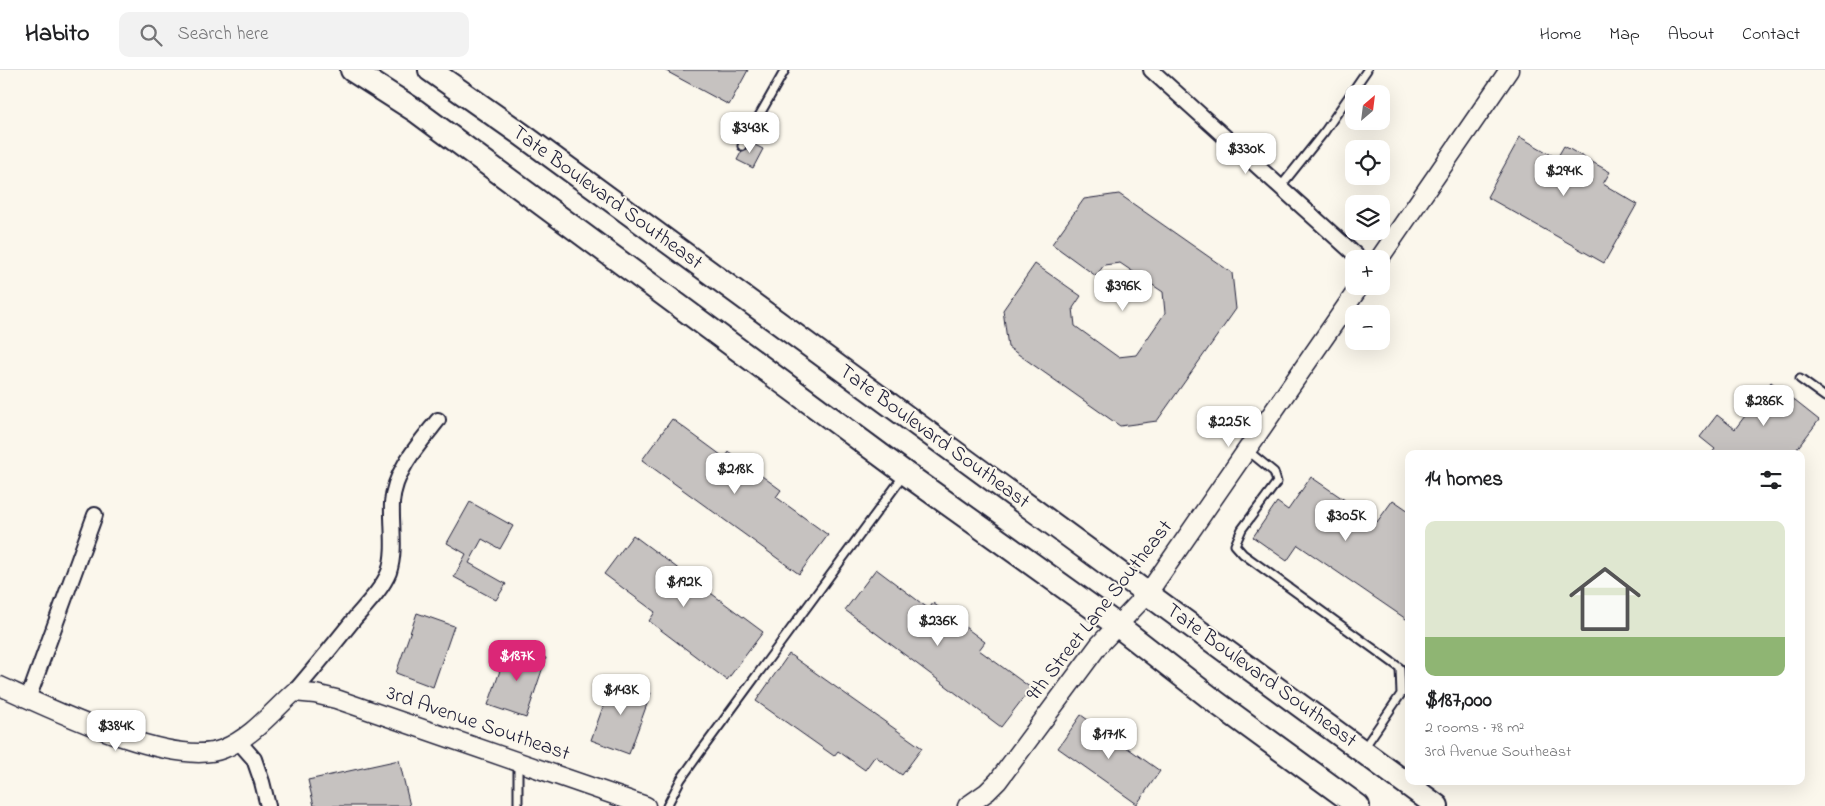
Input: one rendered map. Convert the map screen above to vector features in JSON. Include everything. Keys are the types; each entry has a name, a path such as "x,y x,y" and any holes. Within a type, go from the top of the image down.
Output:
{"main road":[{"name":"Tate Boulevard Southeast","path":"352,70 416,112 905,473 1118,625 1349,803"},
{"name":"Tate Boulevard Southeast","path":"430,70 545,152 1405,782"},
{"name":"Tate Boulevard Southeast","path":"1409,785 1437,806"}],"street":[{"path":"1151,70 1350,250"},
{"path":"1386,250 1509,70"},
{"name":"9th Street Lane Southeast","path":"967,806 987,792 998,781 1079,671 1148,593 1354,295"},
{"path":"0,686 103,730 156,747 202,754 221,750 238,742 294,692 323,660 383,584 391,562 392,501 396,487 402,470 416,447 438,420"},
{"path":"28,699 95,515"},
{"name":"3rd Avenue Southeast","path":"294,692 336,699 646,806"},
{"path":"238,742 254,759 268,806"}],"lane":[{"path":"742,146 785,70"},
{"path":"1281,186 1325,131 1367,70"},
{"path":"1800,379 1825,398"},
{"path":"1247,450 1274,472 1277,482 1242,529 1235,545 1243,554 1400,668 1400,694 1362,750"},
{"path":"667,806 681,779 905,473"},
{"path":"518,762 518,806"}],"building":[{"path":"664,70 748,70 729,105"},
{"path":"1520,137 1557,158 1564,146 1610,172 1603,184 1637,204 1604,263 1487,197"},
{"path":"747,141 763,149 753,168 737,160"},
{"path":"1119,194 1232,273 1236,309 1157,421 1120,426 1008,347 1003,310 1035,264 1081,296 1073,308 1075,326 1118,357 1136,355 1165,313 1163,292 1120,263 1104,265 1096,276 1052,244 1084,199"},
{"path":"1771,382 1819,420 1796,450 1714,450 1700,437 1717,415 1735,429"},
{"path":"672,419 725,458 729,452 781,490 776,497 828,535 799,574 642,460"},
{"path":"1311,477 1377,522 1393,500 1405,508 1405,618 1298,545 1287,561 1253,537 1277,502 1288,510"},
{"path":"470,502 513,526 500,549 482,539 469,563 506,584 496,600 454,577 466,554 447,543"},
{"path":"633,535 763,632 727,680 649,621 655,612 604,574"},
{"path":"876,569 929,609 933,603 985,642 979,650 1031,688 1001,727 845,610"},
{"path":"417,613 454,626 433,687 396,673"},
{"path":"509,645 546,658 526,718 488,705"},
{"path":"789,654 922,748 902,775 875,756 865,770 838,751 834,756 756,701"},
{"path":"613,679 651,693 629,754 591,740"},
{"path":"1081,715 1160,771 1137,804 1058,748"},
{"path":"399,760 410,806 314,806 308,780"}]}
